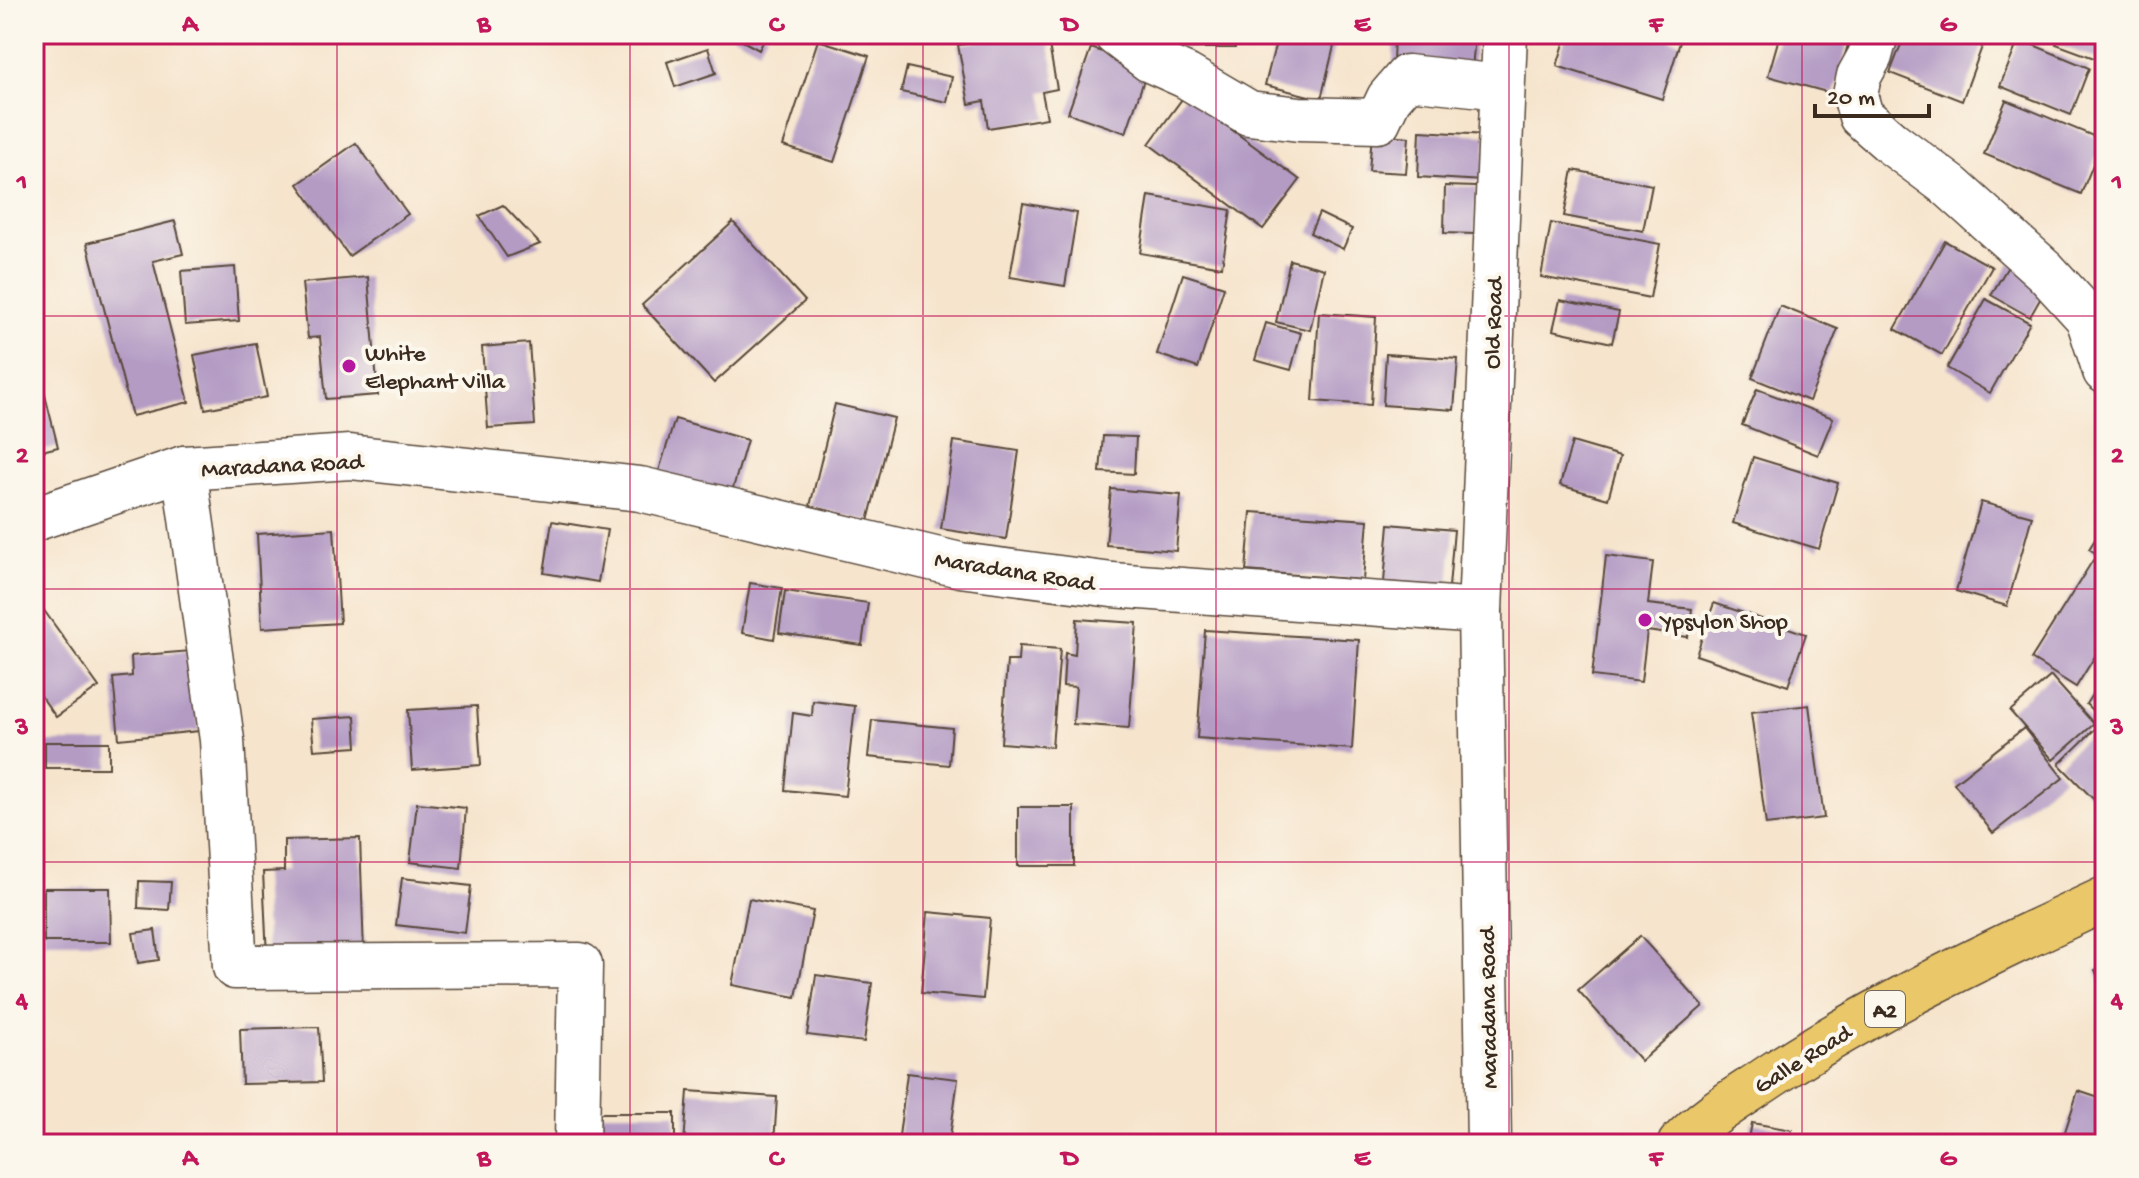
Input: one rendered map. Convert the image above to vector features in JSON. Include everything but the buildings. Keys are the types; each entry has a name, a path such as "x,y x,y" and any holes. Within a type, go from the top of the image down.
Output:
{"highway":[{"name":"Galle Road","path":"1680,1144 1699,1124 1827,1039 1972,961 2105,899"}],"street":[{"path":"1116,34 1150,60 1186,76 1249,113 1299,119 1378,121 1389,98 1407,77 1502,87"},
{"name":"Old Road","path":"1480,611 1505,34"},
{"path":"1876,34 1870,56 1859,76 1855,95 1861,116 1951,187 2045,271 2088,318 2105,371"},
{"name":"Maradana Road","path":"34,519 184,468 350,457 640,489 960,565 1112,585 1480,611 1489,1144"},
{"path":"184,468 222,740 235,967 580,965 577,1144"}],"place":[{"name":"White Elephant Villa","path":"349,366"},
{"name":"Ypsylon Shop","path":"1645,620"}]}
